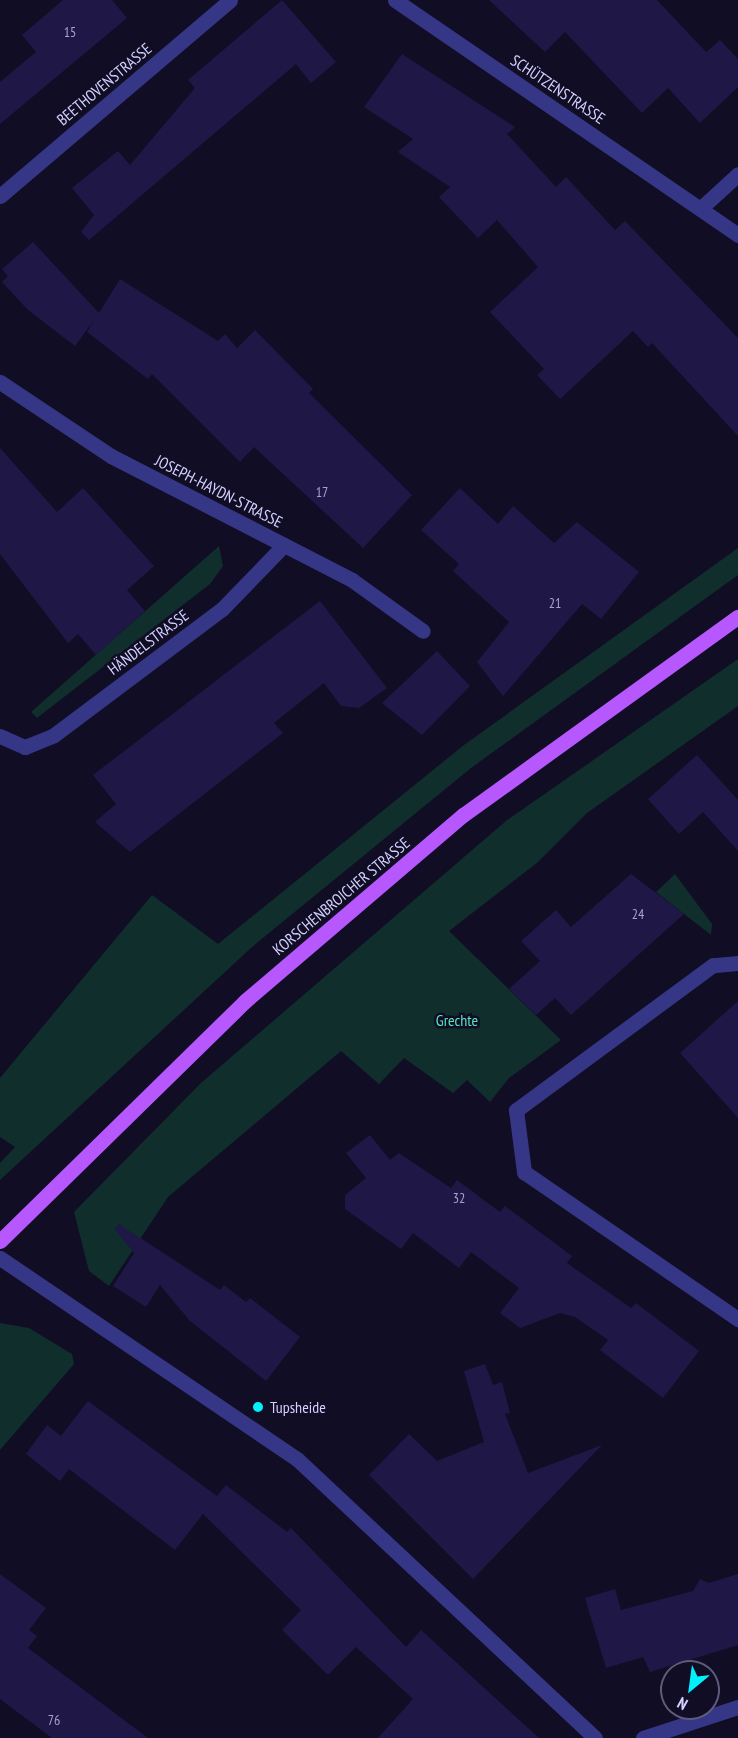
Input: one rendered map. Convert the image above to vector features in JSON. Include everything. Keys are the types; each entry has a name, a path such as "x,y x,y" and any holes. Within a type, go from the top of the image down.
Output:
{"main road":[{"name":"KORSCHENBROICHER STRASSE","path":"0,1241 245,1001 454,823 738,617"}],"street":[{"name":"BEETHOVENSTRASSE","path":"0,196 230,0"},
{"name":"SCHÜTZENSTRASSE","path":"395,0 738,235"},
{"path":"701,208 738,174"},
{"name":"JOSEPH-HAYDN-STRASSE","path":"0,382 111,456 352,580 423,631"},
{"name":"HÄNDELSTRASSE","path":"0,736 19,746 35,746 54,735 222,609 284,545"},
{"path":"738,963 713,965 516,1110 524,1172 738,1319"},
{"path":"0,1258 297,1459 595,1738"},
{"path":"643,1738 738,1707"}],"green space":[{"path":"219,546 223,566 210,584 37,718 31,712"},
{"path":"738,548 738,575 471,768 252,947 0,1180 0,1163 15,1147 0,1137 0,1078 152,895 218,944 464,745"},
{"name":"Grechte","path":"738,659 738,706 587,813 538,862 449,931 561,1040 509,1078 490,1102 467,1080 453,1093 404,1058 379,1084 341,1051 168,1197 109,1286 89,1271 74,1212 201,1083 506,821"},
{"path":"675,874 712,924 711,935 656,892"},
{"path":"0,1323 29,1328 72,1354 74,1364 0,1450"}],"building":[{"path":"63,0 112,0 127,18 0,124 0,82 36,52 22,35"},
{"path":"282,0 336,62 311,83 296,64 89,240 81,232 94,215 72,188 118,151 130,165 195,88 188,80"},
{"path":"489,0 657,0 706,52 720,40 738,59 738,87 700,123 668,88 642,113 565,32 545,52"},
{"path":"402,54 515,127 507,134 556,187 566,177 615,230 625,221 738,338 738,436 652,343 648,347 633,331 560,399 537,375 544,369 490,312 538,267 497,220 478,238 439,197 450,187 398,152 413,139 364,107"},
{"path":"33,242 99,313 120,279 218,341 225,334 237,348 255,330 313,389 309,393 412,495 363,548 254,447 240,462 152,374 148,379 87,332 94,320 75,346 28,310 2,282 8,276 2,269"},
{"path":"0,448 57,512 83,488 154,566 127,590 145,611 96,655 78,634 68,643 0,554"},
{"path":"460,488 498,524 513,506 554,543 577,522 639,572 601,619 582,604 503,696 477,662 509,622 453,571 459,564 421,530"},
{"path":"320,601 387,688 359,708 341,706 324,683 274,723 283,733 130,852 95,822 116,804 93,775"},
{"path":"437,651 470,686 422,735 382,703"},
{"path":"697,755 738,800 738,851 703,812 679,834 648,799"},
{"path":"631,874 684,914 571,1015 555,998 536,1015 509,989 540,961 521,941 556,910 571,927"},
{"path":"738,1001 738,1118 680,1053"},
{"path":"370,1135 390,1160 399,1153 451,1188 457,1180 500,1212 505,1206 572,1256 567,1263 631,1308 636,1303 699,1351 663,1398 600,1350 608,1340 575,1317 560,1313 520,1328 500,1313 519,1288 471,1252 459,1268 413,1233 401,1249 345,1209 345,1195 366,1178 346,1153"},
{"path":"119,1224 220,1290 224,1285 246,1302 250,1298 300,1337 266,1381 190,1321 160,1285 146,1307 113,1286 134,1253 114,1229"},
{"path":"485,1364 493,1385 502,1382 510,1413 505,1414 528,1473 602,1445 473,1579 369,1475 409,1434 437,1461 484,1442 464,1371"},
{"path":"88,1401 217,1496 226,1485 287,1532 291,1528 406,1647 421,1630 539,1738 378,1738 413,1699 356,1647 328,1675 282,1630 301,1610 203,1514 175,1550 69,1469 60,1481 26,1454 47,1425 61,1436"},
{"path":"0,1574 46,1608 29,1630 37,1636 28,1648 148,1738 52,1738 0,1699"},
{"path":"738,1574 738,1645 689,1660 660,1660 660,1669 650,1672 643,1657 606,1668 585,1598 615,1589 621,1610 693,1591 700,1579 709,1583"}],"place":[{"name":"Tupsheide","path":"258,1407"}]}
